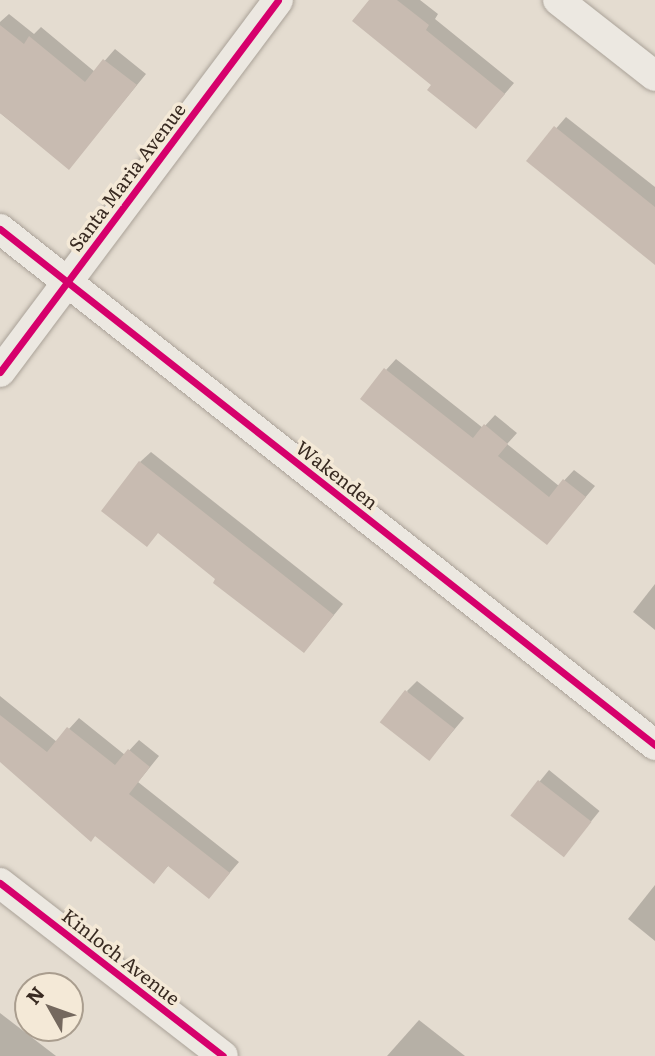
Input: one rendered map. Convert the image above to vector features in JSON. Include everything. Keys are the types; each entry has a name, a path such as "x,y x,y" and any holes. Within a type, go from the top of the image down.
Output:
{"street":[{"name":"Santa Maria Avenue","path":"0,372 278,0"},
{"path":"558,0 655,76"},
{"name":"Wakenden","path":"0,229 655,746"},
{"name":"Kinloch Avenue","path":"0,883 223,1056"}],"building":[{"path":"369,0 397,0 429,25 426,30 505,94 476,129 427,90 431,85 352,21"},
{"path":"0,25 24,44 29,36 85,82 103,59 137,85 69,170 0,113"},
{"path":"554,126 655,207 655,265 526,161"},
{"path":"384,368 473,438 484,424 508,444 498,456 549,497 563,479 586,497 547,545 360,399"},
{"path":"139,461 334,615 304,653 213,583 215,579 158,533 147,547 101,511"},
{"path":"405,690 455,729 429,761 380,722"},
{"path":"0,715 47,752 67,727 115,765 128,749 150,767 129,794 230,873 209,899 168,866 154,884 95,836 91,842 0,762"},
{"path":"538,780 592,822 564,857 510,815"}],"cycle path":[{"path":"0,372 278,0"},
{"path":"0,229 655,745"},
{"path":"0,883 223,1056"}]}
